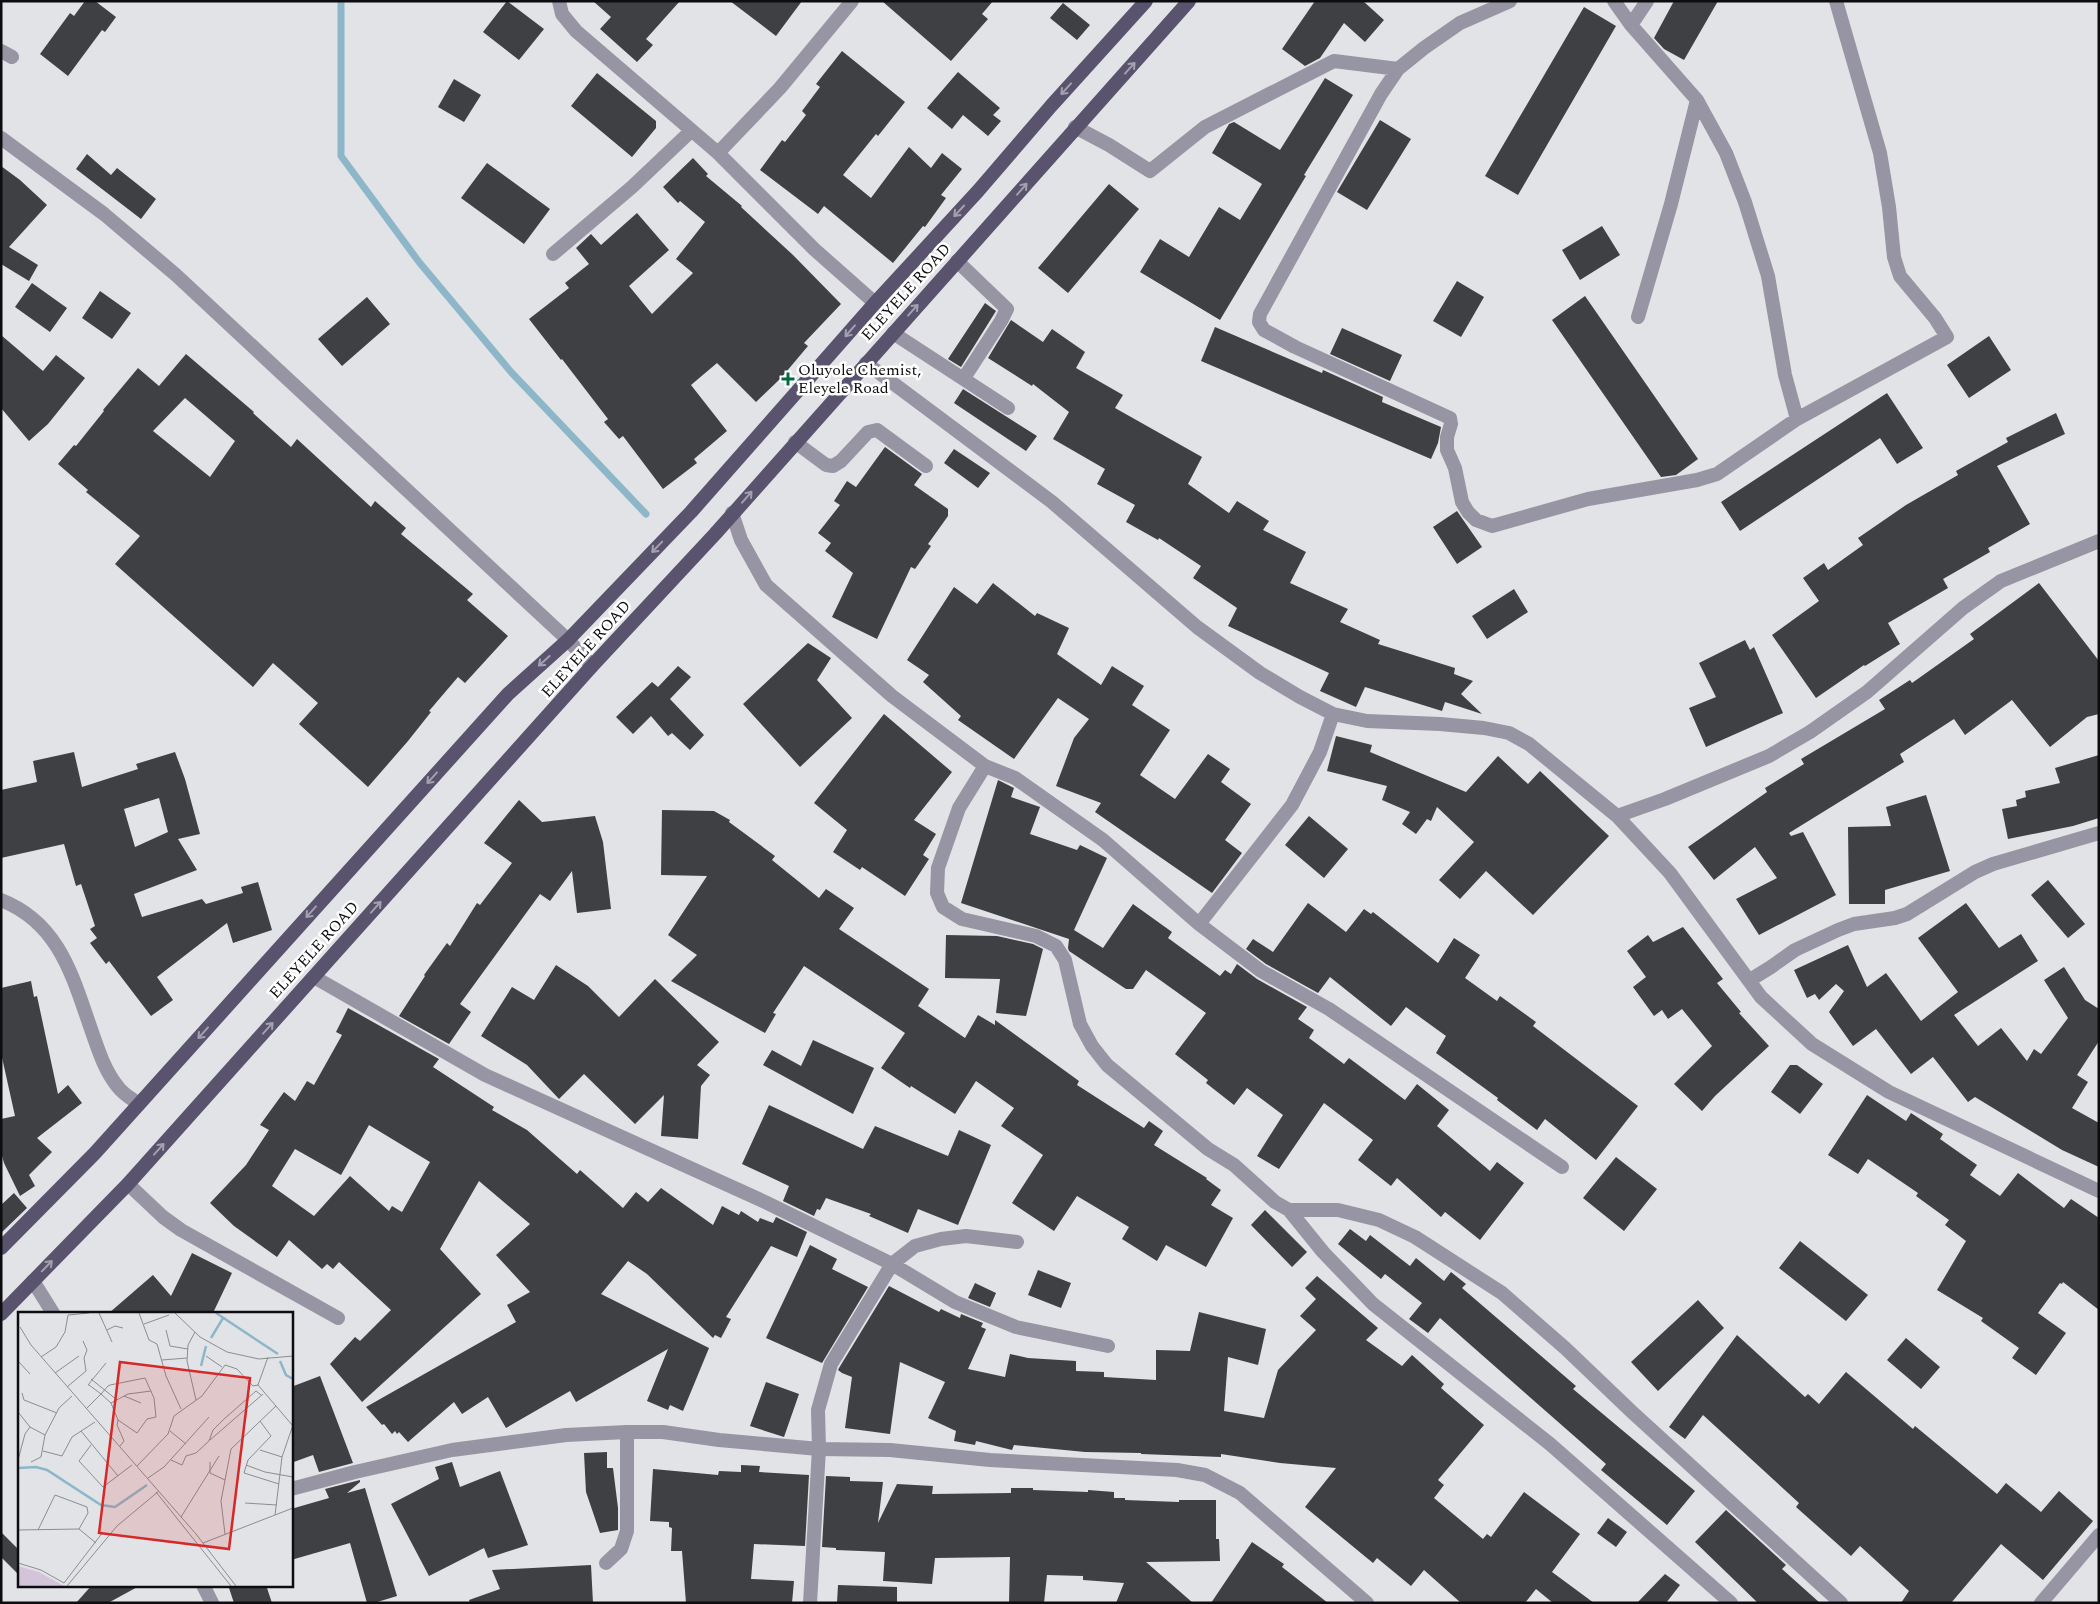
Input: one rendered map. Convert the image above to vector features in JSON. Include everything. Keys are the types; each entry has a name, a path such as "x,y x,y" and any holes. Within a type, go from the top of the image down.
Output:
{"main road":[{"name":"ELEYELE ROAD","path":"1,1248 95,1153 508,694 568,640 691,512 874,303 978,191 1051,106 1146,1"},
{"name":"ELEYELE ROAD","path":"1,1314 128,1184 592,666 715,534 1189,1"}],"street":[{"path":"559,1 562,14 576,31 718,153 814,250 874,303"},
{"path":"718,153 780,88 852,1"},
{"path":"1510,1 1460,23 1398,69 1380,94 1260,314 1259,322 1264,330 1295,347 1450,418 1451,424 1447,437 1447,450 1455,468 1462,502 1476,520 1492,526 1588,499 1696,480 1717,474 1797,419 1947,337 1935,318 1900,276 1894,257 1889,207 1880,153 1836,1"},
{"path":"1614,1 1631,25 1697,100 1726,153 1768,276 1785,375 1797,419"},
{"path":"1631,25 1647,1"},
{"path":"1075,127 1109,145 1150,171 1204,127 1334,61 1398,69"},
{"path":"1638,317 1671,204 1697,100"},
{"path":"553,254 632,187 691,131"},
{"path":"1,138 104,214 176,275 568,640 592,666"},
{"path":"957,261 1008,308 1002,321 964,378"},
{"path":"893,333 1008,408"},
{"path":"866,363 1052,502 1197,627 1260,673 1333,714 1367,721 1484,728 1509,733 1529,744 1617,816 1670,873 1761,997 1812,1044 1888,1092 2099,1190"},
{"path":"795,442 826,465 833,466 841,461 868,432 878,430 926,466"},
{"path":"732,514 742,540 766,585 892,696 985,766 1015,778 1103,840 1199,924 1261,971 1329,1009 1562,1167"},
{"path":"1617,816 1708,782 1768,756 1810,732 1867,692 1963,608 2001,581 2099,541"},
{"path":"1199,924 1292,805 1320,752 1333,714"},
{"path":"985,766 958,808 938,868 936,893 943,907 962,919 1036,936 1056,946 1065,960 1080,1024 1092,1046 1107,1065 1208,1149 1234,1165 1275,1202 1289,1210 1323,1252 1372,1304 1550,1444 1731,1603"},
{"path":"1750,980 1795,950 1838,930 1854,924 1895,918 1907,914 1975,872 1993,864 2099,833"},
{"path":"1,900 24,912 50,934 78,990 106,1068 120,1089 139,1104"},
{"path":"314,977 485,1075 765,1202 892,1264 955,1302 1016,1327 1108,1346"},
{"path":"128,1184 163,1217 181,1230 338,1318"},
{"path":"1289,1210 1338,1210 1379,1220 1415,1237 1502,1293 1565,1348 1632,1412 1841,1603"},
{"path":"810,1603 819,1448 818,1410 831,1364 892,1264 915,1246 941,1239 966,1236 1018,1242"},
{"path":"33,1281 53,1312"},
{"path":"606,1564 621,1549 627,1531 627,1432"},
{"path":"292,1489 452,1450 566,1434 627,1432 664,1432 719,1440 819,1448 890,1450 990,1460 1176,1470 1205,1475 1240,1493 1367,1603"},
{"path":"2041,1603 2099,1535"},
{"path":"204,1586 212,1603"}],"building":[{"path":"85,1 95,1 116,17 105,32 102,30 68,76 40,54 70,13 74,16"},
{"path":"507,1 544,29 519,60 483,32"},
{"path":"593,1 680,1 646,39 653,45 637,62 600,29 611,17"},
{"path":"730,1 802,1 776,36"},
{"path":"882,1 993,1 982,14 988,19 951,61"},
{"path":"1315,1 1363,1 1384,20 1365,42 1344,23 1320,58 1305,66 1282,49"},
{"path":"1674,1 1718,1 1684,60 1664,49 1654,38"},
{"path":"1063,3 1090,25 1077,40 1050,18"},
{"path":"1584,7 1616,26 1518,195 1485,176"},
{"path":"842,51 905,102 843,175 871,198 909,147 931,168 942,153 962,169 941,195 946,198 925,227 923,226 893,263 824,206 818,214 760,170 782,140 785,142 806,115 802,111 820,87 816,84"},
{"path":"958,72 1000,108 993,115 1001,121 988,136 963,115 952,129 927,108"},
{"path":"597,73 656,121 656,128 632,157 571,106"},
{"path":"1325,78 1353,95 1220,320 1140,272 1160,239 1189,257 1219,207 1240,220 1262,184 1212,153 1229,124 1234,122 1280,150"},
{"path":"454,79 481,95 464,122 438,107"},
{"path":"1380,120 1411,139 1367,210 1337,192"},
{"path":"87,154 111,175 117,168 156,199 141,219 76,169"},
{"path":"693,158 708,174 706,176 742,206 841,304 804,343 808,346 781,378 756,402 717,363 691,385 727,431 694,459 697,463 663,489 623,436 619,439 604,422 608,419 529,319 569,288 565,283 589,264 576,248 591,234 601,245 637,213 669,250 629,286 652,314 693,273 676,259 705,222 680,201 678,203 663,187"},
{"path":"487,163 550,209 524,244 461,198"},
{"path":"1,166 20,180 47,205 9,247 38,265 29,281 1,264"},
{"path":"1109,184 1139,209 1068,293 1038,268"},
{"path":"1602,226 1620,255 1580,280 1562,250"},
{"path":"1457,281 1484,297 1461,337 1433,321"},
{"path":"32,283 67,308 50,332 15,307"},
{"path":"100,291 131,313 112,339 82,318"},
{"path":"1585,296 1698,459 1676,475 1661,477 1552,320"},
{"path":"367,297 390,324 342,366 318,339"},
{"path":"985,303 996,311 961,367 948,359"},
{"path":"1011,320 1043,342 1052,329 1085,352 1076,368 1123,395 1115,408 1202,457 1188,484 1229,513 1237,501 1269,521 1263,530 1306,552 1290,583 1348,609 1340,622 1380,640 1378,644 1455,668 1454,674 1473,681 1461,694 1482,714 1445,702 1442,711 1365,687 1356,707 1320,691 1329,673 1228,626 1237,608 1193,578 1201,566 1159,538 1158,540 1126,522 1135,505 1097,484 1105,469 1053,439 1069,412 1033,384 1032,386 988,358"},
{"path":"1215,327 1322,373 1323,370 1383,397 1382,402 1441,427 1438,443 1431,459 1201,361"},
{"path":"1342,328 1402,355 1390,381 1330,354"},
{"path":"1,335 43,371 56,355 85,378 48,424 29,441 1,408"},
{"path":"1989,336 2011,370 1969,398 1947,365"},
{"path":"186,354 254,412 291,447 297,439 371,507 375,501 406,528 401,534 473,594 467,600 508,636 465,683 458,677 429,711 431,712 408,741 368,787 299,724 318,703 273,663 253,687 115,564 140,536 86,492 88,490 58,464 74,445 76,446 138,368 159,386","holes":["185,398 235,441 210,477 153,431"]},
{"path":"963,389 1037,436 1026,451 954,403"},
{"path":"1887,393 1923,448 1897,464 1880,438 1740,531 1721,502"},
{"path":"2056,413 2065,434 1997,466 2030,524 1988,548 1990,552 1943,579 1948,588 1888,623 1900,644 1864,665 1816,698 1772,635 1819,601 1803,578 1824,563 1828,570 1863,545 1858,538 1906,505 1958,475 1956,471 2008,442 2006,438"},
{"path":"885,447 922,474 914,485 948,509 948,516 928,544 931,546 915,569 911,567 877,639 832,617 853,573 825,551 831,543 818,533 840,505 834,501 847,481 856,487"},
{"path":"954,449 990,473 978,488 944,463"},
{"path":"1457,511 1482,547 1457,564 1433,527"},
{"path":"993,583 1035,616 1037,613 1069,628 1057,654 1101,685 1112,666 1144,686 1132,705 1170,730 1140,775 1175,799 1208,754 1230,769 1221,782 1251,804 1225,840 1242,853 1212,893 1095,812 1101,803 1056,786 1074,738 1089,719 1058,698 1014,759 958,720 961,716 923,682 929,675 907,660 954,587 977,604"},
{"path":"2039,583 2099,661 2099,714 2087,717 2050,747 2012,700 1965,735 1954,719 1900,754 1904,762 1789,833 1791,836 1803,832 1836,895 1759,935 1736,899 1777,878 1755,847 1714,880 1688,847 1767,792 1765,788 1804,764 1801,759 1885,709 1879,700 1910,680 1912,683 1974,639 1970,634"},
{"path":"1514,589 1528,612 1487,639 1472,616"},
{"path":"1745,640 1750,650 1754,647 1783,713 1706,747 1689,708 1716,697 1699,663"},
{"path":"808,643 831,658 817,680 852,718 800,767 743,704"},
{"path":"678,666 691,677 670,699 704,735 690,750 672,733 668,736 651,716 633,734 616,717 652,682 658,687"},
{"path":"884,714 952,772 914,820 936,834 923,855 929,859 905,896 862,867 860,870 833,852 847,830 814,803"},
{"path":"1336,736 1372,745 1370,752 1466,792 1498,756 1528,784 1540,771 1609,836 1533,915 1486,871 1460,899 1439,880 1474,842 1437,807 1431,821 1427,819 1416,834 1402,824 1410,812 1382,800 1387,786 1327,771"},
{"path":"74,752 82,787 138,769 136,764 175,752 185,779 200,834 178,839 197,870 134,894 142,917 202,899 206,904 243,893 241,887 258,882 272,930 233,943 227,923 157,977 173,1000 151,1016 109,961 106,964 90,943 97,938 90,929 95,926 81,884 76,886 64,844 1,858 1,790 37,782 33,761","holes":["159,798 168,832 135,847 124,809"]},
{"path":"2099,755 2099,818 2073,826 2008,839 2002,809 2017,806 2016,800 2026,797 2025,791 2060,783 2055,768"},
{"path":"998,780 1014,788 1011,797 1040,807 1030,834 1077,850 1080,845 1107,858 1074,930 1103,948 1133,904 1172,932 1168,938 1220,976 1225,970 1231,974 1237,964 1257,979 1307,1007 1298,1019 1314,1030 1309,1038 1344,1064 1349,1058 1405,1100 1417,1084 1449,1110 1437,1126 1490,1171 1497,1162 1524,1183 1480,1240 1445,1212 1441,1217 1397,1178 1391,1186 1358,1160 1373,1140 1324,1103 1279,1169 1257,1156 1283,1115 1247,1088 1234,1105 1206,1083 1208,1080 1175,1054 1206,1013 1146,970 1133,989 1126,989 1069,951 1069,939 961,903"},
{"path":"1926,795 1950,871 1885,890 1885,904 1849,904 1848,827 1891,826 1886,807"},
{"path":"519,800 542,822 595,816 603,842 611,909 577,913 572,871 550,901 540,894 460,1004 471,1012 449,1044 399,1016 424,975 447,943 450,946 477,903 480,905 512,863 484,843"},
{"path":"662,810 714,811 730,820 729,822 775,856 772,860 819,898 826,889 854,908 839,929 929,989 918,1006 965,1038 978,1015 995,1025 995,1020 1079,1081 1077,1085 1144,1128 1149,1121 1163,1131 1154,1145 1207,1178 1221,1190 1211,1205 1233,1218 1206,1267 1166,1245 1157,1261 1122,1239 1129,1227 1077,1196 1054,1231 1012,1203 1043,1155 1001,1126 1014,1108 976,1081 955,1114 911,1086 910,1088 881,1068 905,1033 804,966 773,1013 776,1014 765,1033 671,981 697,955 668,935 707,876 661,875"},
{"path":"1309,816 1348,849 1324,878 1285,845"},
{"path":"2048,880 2085,924 2068,938 2031,895"},
{"path":"1308,903 1346,932 1364,909 1371,914 1373,912 1438,963 1454,938 1480,955 1465,978 1497,1001 1500,996 1536,1022 1533,1026 1638,1106 1596,1160 1545,1119 1537,1130 1497,1100 1498,1098 1436,1053 1446,1036 1406,1007 1391,1026 1330,977 1318,993 1266,964 1246,949 1253,939 1273,952"},
{"path":"1966,903 1999,948 2021,934 2038,961 1954,1015 1978,1046 2001,1028 2027,1061 2034,1049 2041,1054 2068,1018 2044,980 2064,967 2085,1000 2099,1009 2099,1041 2077,1075 2088,1082 2072,1108 2099,1123 2099,1167 2062,1150 1975,1097 1968,1102 1933,1057 1911,1074 1876,1029 1853,1046 1829,1012 1844,991 1836,984 1819,1000 1815,994 1807,998 1794,970 1848,945 1867,987 1886,973 1921,1021 1958,992 1918,938"},
{"path":"1683,927 1723,979 1717,983 1741,1012 1739,1013 1769,1046 1715,1096 1702,1111 1674,1084 1712,1046 1682,1009 1668,1019 1662,1010 1654,1016 1633,987 1646,977 1627,951 1648,935 1653,942"},
{"path":"946,935 997,936 1033,944 1043,949 1026,1016 996,1013 1000,979 945,978"},
{"path":"556,965 588,986 619,1017 655,979 719,1042 697,1065 710,1075 701,1086 698,1139 661,1136 664,1095 635,1124 584,1074 559,1099 527,1065 481,1036 512,987 534,1000"},
{"path":"31,981 34,997 37,996 58,1094 68,1085 82,1103 37,1138 52,1152 29,1175 35,1186 20,1196 4,1163 1,1152 1,1119 15,1116 1,1053 1,988"},
{"path":"348,1008 439,1059 433,1067 494,1107 492,1110 527,1130 577,1174 580,1170 623,1208 636,1192 648,1202 661,1188 713,1225 722,1206 739,1215 741,1211 758,1222 760,1218 773,1223 776,1217 807,1232 797,1257 771,1246 726,1317 731,1319 721,1338 715,1335 713,1338 647,1274 628,1261 601,1294 709,1348 683,1411 670,1405 668,1410 647,1401 668,1349 576,1402 570,1391 506,1428 488,1397 462,1414 454,1402 408,1442 399,1432 397,1434 395,1431 392,1434 384,1424 382,1425 366,1407 516,1322 507,1305 530,1292 496,1255 530,1224 479,1181 440,1249 481,1294 362,1402 330,1364 355,1337 360,1341 391,1310 339,1262 333,1269 327,1264 322,1269 289,1240 277,1257 234,1226 210,1203 246,1165 269,1130 260,1125 284,1092 295,1101 307,1081 314,1085 342,1035 336,1032","holes":["369,1125 430,1162 402,1212 392,1206 389,1211 350,1176 314,1216 272,1186 295,1149 341,1175"]},
{"path":"813,1040 874,1068 853,1114 763,1065 772,1050 801,1066"},
{"path":"1790,1065 1797,1065 1823,1084 1800,1114 1771,1092"},
{"path":"1867,1095 1906,1121 1911,1113 1943,1134 1940,1139 1977,1165 1970,1175 2000,1196 2018,1173 2064,1208 2071,1199 2099,1218 2099,1310 2063,1282 2062,1284 2060,1283 2038,1313 2066,1333 2036,1375 2012,1358 2019,1348 1981,1321 1983,1318 1937,1290 1966,1241 1945,1225 1949,1220 1916,1196 1918,1193 1868,1159 1858,1174 1828,1155"},
{"path":"769,1105 863,1149 875,1126 948,1156 959,1130 991,1145 958,1225 918,1209 908,1233 869,1216 871,1214 826,1198 820,1210 817,1209 814,1216 783,1201 789,1186 742,1164"},
{"path":"1616,1157 1657,1189 1624,1231 1583,1198"},
{"path":"14,1193 27,1208 1,1233 1,1205"},
{"path":"1265,1210 1307,1252 1292,1267 1251,1225"},
{"path":"1350,1229 1366,1241 1370,1235 1410,1266 1416,1258 1444,1281 1451,1272 1466,1284 1462,1288 1576,1386 1573,1389 1695,1491 1667,1525 1601,1470 1606,1464 1440,1318 1428,1333 1409,1319 1422,1303 1385,1274 1381,1279 1338,1244"},
{"path":"1800,1241 1868,1295 1846,1321 1779,1268"},
{"path":"810,1245 837,1259 832,1269 868,1287 822,1363 766,1338"},
{"path":"192,1253 232,1273 213,1312 110,1312 153,1275 171,1296"},
{"path":"1038,1270 1071,1283 1061,1308 1028,1295"},
{"path":"1317,1276 1378,1328 1366,1340 1402,1366 1412,1355 1444,1384 1441,1388 1484,1425 1438,1480 1444,1485 1434,1498 1483,1539 1487,1534 1491,1537 1524,1492 1580,1534 1552,1572 1594,1603 1553,1603 1536,1589 1525,1603 1461,1603 1424,1570 1411,1586 1377,1558 1373,1563 1305,1507 1336,1468 1280,1463 1221,1454 1221,1457 1085,1452 1014,1445 1012,1450 976,1441 975,1445 954,1441 956,1431 928,1418 945,1382 900,1362 890,1434 845,1428 852,1377 838,1370 889,1286 939,1312 941,1309 960,1318 961,1314 983,1323 981,1327 986,1329 968,1369 1005,1377 1010,1354 1028,1358 1076,1361 1076,1371 1104,1372 1104,1377 1156,1380 1156,1350 1190,1351 1199,1312 1266,1329 1258,1365 1228,1357 1224,1411 1264,1418 1278,1370 1316,1330 1300,1316 1316,1299 1305,1288"},
{"path":"975,1283 996,1293 990,1307 968,1298"},
{"path":"1698,1300 1724,1328 1658,1391 1631,1362"},
{"path":"1737,1335 1805,1397 1808,1394 1819,1404 1846,1372 1913,1429 1915,1426 1997,1494 2006,1483 2041,1512 2059,1491 2093,1521 2043,1580 2001,1544 1951,1603 1901,1603 1909,1591 1860,1546 1851,1556 1796,1507 1799,1503 1703,1415 1685,1439 1669,1427"},
{"path":"1906,1338 1940,1367 1921,1389 1887,1360"},
{"path":"320,1376 353,1463 319,1472 313,1455 292,1463 292,1387"},
{"path":"766,1382 799,1394 784,1437 750,1426"},
{"path":"607,1452 607,1468 613,1468 618,1508 618,1530 600,1533 586,1492 584,1453"},
{"path":"452,1462 460,1487 500,1471 528,1545 488,1558 484,1548 429,1576 391,1504 439,1479 435,1467"},
{"path":"741,1465 760,1466 759,1472 809,1475 805,1546 754,1544 751,1579 794,1581 792,1603 686,1603 682,1551 671,1551 672,1528 669,1527 669,1522 650,1521 653,1469 718,1475 719,1471 741,1472"},
{"path":"826,1476 850,1477 850,1481 883,1482 878,1523 897,1484 933,1486 932,1494 1011,1493 1011,1488 1033,1488 1033,1490 1114,1492 1114,1498 1125,1498 1125,1500 1179,1502 1179,1500 1216,1500 1216,1539 1219,1539 1220,1561 1146,1562 1193,1603 1116,1603 1124,1583 1083,1580 1083,1576 1047,1575 1044,1603 1009,1603 1010,1557 935,1558 932,1584 883,1581 885,1552 836,1550 836,1548 822,1547"},
{"path":"360,1480 347,1493 365,1488 397,1596 374,1603 367,1603 350,1543 292,1560 292,1509 329,1498 325,1489"},
{"path":"1726,1510 1786,1565 1782,1569 1820,1603 1758,1603 1695,1542"},
{"path":"1608,1518 1627,1532 1616,1547 1597,1533"},
{"path":"1,1532 18,1549 18,1574 1,1557"},
{"path":"1252,1542 1284,1564 1282,1567 1328,1603 1211,1603"},
{"path":"591,1565 593,1603 470,1603 469,1600 500,1589 492,1570"},
{"path":"1665,1574 1680,1585 1666,1603 1637,1603"},
{"path":"838,1585 897,1587 897,1603 837,1603"},
{"path":"91,1586 139,1586 108,1603 76,1603"},
{"path":"228,1586 266,1586 272,1603 234,1603"}],"waterway":[{"path":"341,1 341,156 419,262 511,372 646,514"}],"place":[{"name":"Oluyole Chemist, Eleyele Road","path":"788,379"}]}
